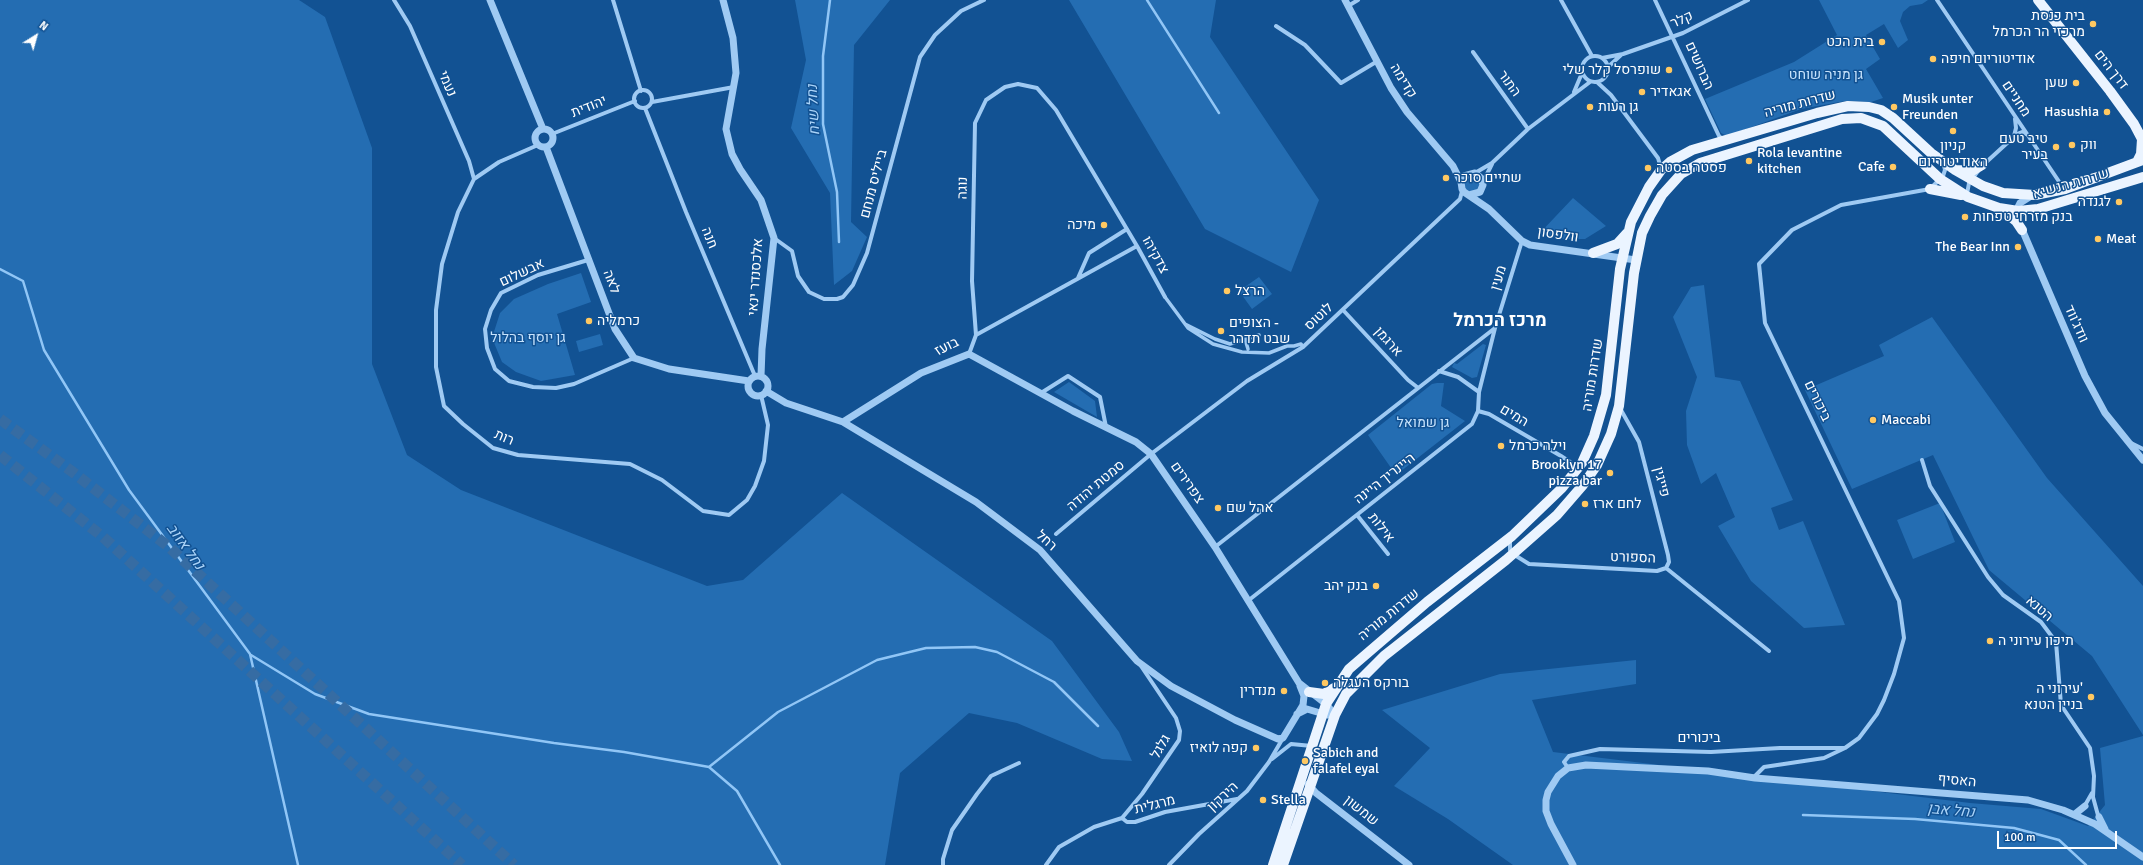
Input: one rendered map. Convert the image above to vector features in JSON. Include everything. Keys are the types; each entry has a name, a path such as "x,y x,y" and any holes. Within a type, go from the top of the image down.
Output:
{"main road":[{"name":"דרך הים","path":"2038,0 2110,90 2142,140"},
{"name":"שדרות מוריה","path":"1273,865 1324,708 1336,687 1349,669 1372,647 1512,536 1547,503 1576,471 1594,436 1606,395 1622,258 1629,230 1637,208 1661,170 1692,150 1723,140 1834,108 1869,106 1881,110 1893,118 1942,161 1971,180"},
{"name":"שדרות מוריה","path":"1284,865 1335,715 1346,694 1375,663 1513,554 1557,515 1583,485 1603,453 1619,406 1636,260 1644,229 1656,205 1672,182 1691,167 1842,119 1861,118 1883,126 1940,179"},
{"path":"2140,161 2142,140"},
{"name":"שדרות הנשיא","path":"1971,180 2003,193 2035,195 2065,189 2140,161"},
{"path":"1955,170 1972,171 1982,165"},
{"name":"שדרות הנשיא","path":"1940,179 1968,197 2000,208 2018,211 2048,207 2143,177"},
{"path":"1930,189 1968,197"},
{"path":"2000,208 2011,216 2022,230"},
{"path":"1593,253 1617,244 1629,230"},
{"path":"1309,692 1324,694 1336,687"}],"street":[{"name":"נעמי","path":"394,0 410,26 468,161 474,179"},
{"path":"490,0 543,129"},
{"path":"613,0 641,91"},
{"name":"אלכסנדר ינאי","path":"723,0 733,38 736,73 726,129 732,154 740,169 761,200 774,238 758,376"},
{"name":"בייליס מנחם","path":"774,238 792,251 798,276 809,292 824,298 837,299 843,297 854,285 867,253 920,57 935,35 962,11 984,0"},
{"path":"1346,3 1358,0"},
{"path":"1562,0 1592,56"},
{"name":"הברושים","path":"1655,0 1673,36 1703,104 1719,136 1723,140"},
{"name":"קלר","path":"1602,58 1623,54 1673,36 1748,0"},
{"name":"מחניים","path":"1937,0 2065,189"},
{"name":"קדימה","path":"1346,3 1376,62 1408,112 1453,166 1462,186"},
{"path":"1276,26 1305,45 1341,83 1376,62"},
{"name":"התור","path":"1473,52 1528,129"},
{"name":"קלר","path":"1608,66 1623,54"},
{"path":"1462,186 1471,174 1492,163 1528,129 1572,94 1590,82 1598,82 1607,76 1608,66 1602,58 1592,56 1585,61 1582,73 1572,94"},
{"path":"1582,73 1590,82"},
{"path":"1598,82 1611,95 1658,158 1661,164 1661,170"},
{"name":"נוגה","path":"976,335 972,281 975,123 986,100 1005,87 1018,84 1037,88"},
{"path":"652,102 652,96 648,92 641,91 635,96 634,101 640,107 645,108 652,102 734,87"},
{"name":"צדקיהו","path":"1037,88 1056,110 1137,246 1165,297 1188,328 1213,344 1242,352 1269,353 1286,346 1301,344 1303,347"},
{"name":"יהודית","path":"552,134 634,101"},
{"name":"חנה","path":"645,108 689,219 758,376"},
{"path":"2013,114 2016,126 2014,136"},
{"path":"543,129 549,130 552,134 552,142 546,147 538,145 535,140 536,134 543,129"},
{"path":"1968,197 1966,189 1982,165 2020,132 2028,135"},
{"name":"רות","path":"538,145 499,162 474,179 458,212 442,264 436,310 436,367 444,406 463,424 493,448 518,456 630,464 662,480 704,511 728,515 747,500 755,486 764,461 768,425 764,393"},
{"name":"לאה","path":"546,147 588,260 616,329 634,358"},
{"path":"1930,189 1940,179 1945,170 1942,161"},
{"path":"1469,195 1476,194 1482,185 1492,163"},
{"name":"קדימה","path":"1453,166 1471,174"},
{"path":"1471,174 1482,185"},
{"name":"וולפסון","path":"1482,185 1489,209"},
{"name":"וולפסון","path":"1462,186 1469,195 1489,209 1522,241 1530,245 1636,260"},
{"name":"לוטוס","path":"1151,454 1246,381 1303,347 1460,199 1462,186"},
{"name":"ביכורים","path":"1754,777 1764,767 1824,758 1845,748 1866,732 1890,688 1904,638 1899,601 1765,323 1759,264 1792,230 1841,205 1930,189"},
{"path":"2018,211 2018,207 2022,201 2035,195"},
{"name":"וודג'ווד","path":"2018,211 2022,230 2085,376 2105,412 2143,460"},
{"path":"1078,278 1089,253 1127,229"},
{"name":"מעין","path":"1479,392 1495,328 1522,241"},
{"name":"בועז","path":"843,422 921,373 968,354 976,335 1137,246"},
{"name":"אבשלום","path":"588,260 538,275 501,293 491,310 485,329 487,348 495,369 509,382 533,387 556,388 574,384 634,358"},
{"name":"ארגמן","path":"1343,310 1408,380 1417,387"},
{"path":"1184,323 1215,339 1230,344 1259,335"},
{"path":"1215,547 1417,387 1495,328"},
{"path":"1245,339 1248,349"},
{"name":"צפרירים","path":"968,354 1106,428 1136,442 1151,454 1215,547 1299,683 1324,708 1335,715"},
{"path":"634,358 669,369 749,381 758,376 767,384 764,393 752,394 748,388 749,381"},
{"path":"1438,371 1458,377 1479,392"},
{"path":"1041,393 1068,376 1100,397 1106,428"},
{"name":"היינריך היינה","path":"1249,600 1466,430 1475,420 1478,411 1479,392"},
{"name":"רחל","path":"764,393 786,403 843,422 976,502 1040,550 1137,661 1171,686 1235,720 1271,738 1283,738"},
{"name":"פייגין","path":"1619,406 1639,442 1668,555 1669,562 1666,568"},
{"name":"המים","path":"1478,411 1488,414 1561,456 1573,465 1576,471"},
{"path":"2127,440 2143,449"},
{"name":"סמטת יהודה","path":"1056,534 1151,454"},
{"name":"הטנא","path":"1922,460 1930,486 1988,577 2003,595 2041,622 2056,642 2062,705 2090,748 2094,776 2092,793 2099,817"},
{"name":"אילות","path":"1357,515 1388,554"},
{"path":"1512,536 1509,545 1513,554"},
{"name":"הספורט","path":"1513,554 1523,562 1538,565 1657,571 1666,568 1768,650"},
{"name":"גלגל","path":"1122,818 1142,794 1180,740 1180,730 1176,718 1137,661"},
{"path":"1283,738 1304,700 1299,683"},
{"path":"1297,714 1307,709 1324,708"},
{"name":"הירקון","path":"1169,865 1199,834 1238,799 1253,783 1269,762 1283,738"},
{"path":"1269,762 1291,744 1312,746"},
{"name":"ביכורים","path":"1573,865 1551,824 1546,811 1548,792 1558,776 1568,768 1564,762 1569,756 1600,749 1711,752 1780,748 1845,748"},
{"path":"943,865 943,859 952,830 977,794 991,776 1019,763"},
{"path":"1568,768 1586,765 1607,766 1708,771 1754,777"},
{"name":"שמשון","path":"1303,773 1310,787 1409,865"},
{"name":"האסיף","path":"1754,777 2028,800 2078,816 2095,824 2105,829 2143,857"},
{"name":"הטנא","path":"2085,806 2092,793"},
{"name":"מרגלית","path":"1046,865 1059,848 1094,827 1122,818 1127,822 1135,822 1165,812 1238,799"},
{"path":"2078,816 2085,806 2092,804 2095,805"},
{"path":"2095,824 2099,817"},
{"path":"2099,817 2105,829"}],"green space":[{"path":"0,0 299,0 325,17 372,148 372,364 407,455 461,490 707,586 743,580 842,493 1052,641 1119,732 1132,761 1102,759 1017,723 969,713 900,773 885,865 0,865"},
{"path":"795,0 890,0 854,45 851,222 867,237 852,271 834,285 830,193 791,128 806,60"},
{"path":"1069,0 1216,0 1210,37 1319,200 1291,272 1205,229"},
{"name":"גן מניה שוחט","path":"1819,0 1928,0 1922,4 1910,6 1903,12 1900,21 1908,40 1898,48 1884,24 1866,35 1880,59 1866,69 1883,98 1871,102 1845,101 1801,109 1727,136 1721,133 1705,99 1794,62 1837,35"},
{"path":"1472,176 1479,181 1480,184 1475,191 1472,192 1465,187 1464,184 1469,177"},
{"path":"1573,198 1606,226 1585,239 1564,239 1538,235"},
{"name":"גן יוסף בהלול","path":"581,273 591,302 557,314 575,375 541,381 516,372 502,362 492,338 500,313 514,299 548,284"},
{"path":"1259,277 1272,294 1252,309 1239,291"},
{"path":"1704,285 1715,377 1740,381 1793,500 1771,508 1779,530 1803,521 1845,625 1804,628 1751,581 1718,526 1735,517 1716,473 1701,484 1687,445 1686,411 1697,377 1673,317 1691,287"},
{"path":"1932,317 2047,478 2143,586 2143,735 2092,656 1989,570 1933,455 1852,489 1805,390 1884,356 1879,345"},
{"path":"600,334 603,345 579,352 576,341"},
{"path":"1483,344 1486,345 1477,377 1472,378 1452,367 1454,363 1457,364"},
{"path":"1069,382 1095,401 1097,417 1054,392"},
{"name":"גן שמואל","path":"1444,383 1441,406 1465,421 1396,475 1368,435 1432,384"},
{"path":"1940,503 1955,542 1913,559 1897,520"},
{"path":"1636,660 1636,684 1532,700 1553,752 1970,803 2041,809 2088,826 2105,805 2100,748 2143,736 2143,865 1513,865 1448,819 1394,786 1430,748 1382,710 1500,674"}],"waterway":[{"name":"נחל שיח","path":"830,0 823,56 823,124 837,192 839,242"},
{"path":"1147,0 1219,113"},
{"name":"נחל אזוב","path":"0,269 23,281 44,350 129,490 250,654 298,865"},
{"path":"709,767 778,712 877,660 926,648 975,647 997,652 1054,682 1098,726"},
{"path":"251,655 315,694 369,714 554,743 624,752 709,767 737,791 780,865"},
{"name":"נחל אבן","path":"1803,815 1915,819 2014,828 2059,840 2086,865"}],"tunnel":[{"path":"0,419 74,473 169,547 514,865"},
{"path":"0,455 103,537 462,865"}],"place":[{"name":"בית כנסת מרכזי הר הכרמל","path":"2093,24"},
{"name":"בית הכט","path":"1882,42"},
{"name":"אודיטוריום חיפה","path":"1933,59"},
{"name":"שופרסל קלר שלי","path":"1669,70"},
{"name":"שען","path":"2076,83"},
{"name":"אגאדיר","path":"1642,92"},
{"name":"גן רעות","path":"1590,107"},
{"name":"Musik unter Freunden","path":"1894,107"},
{"name":"Hasushia","path":"2107,112"},
{"name":"קניון האודיטוריום","path":"1953,131"},
{"name":"ווק","path":"2072,145"},
{"name":"טיב טעם בעיר","path":"2056,147"},
{"name":"Rola levantine kitchen","path":"1749,161"},
{"name":"Cafe","path":"1893,167"},
{"name":"פסטה בסטה","path":"1648,168"},
{"name":"שתיים סוכר","path":"1446,178"},
{"name":"לגנדה","path":"2119,202"},
{"name":"בנק מזרחי טפחות","path":"1965,217"},
{"name":"מיכה","path":"1104,225"},
{"name":"Meat","path":"2098,239"},
{"name":"The Bear Inn","path":"2018,247"},
{"name":"הרצל","path":"1227,291"},
{"name":"כרמליה","path":"589,321"},
{"name":"הצופים - שבט תדהר","path":"1221,331"},
{"name":"Maccabi","path":"1873,420"},
{"name":"וילה כרמל","path":"1501,446"},
{"name":"Brooklyn 17 pizza bar","path":"1610,473"},
{"name":"לחם ארז","path":"1585,504"},
{"name":"אהל שם","path":"1218,508"},
{"name":"בנק יהב","path":"1376,586"},
{"name":"תיכון עירוני ה","path":"1990,641"},
{"name":"בורקס העגלה","path":"1325,683"},
{"name":"מנדרין","path":"1284,691"},
{"name":"עירוני ה' בניין הטנא","path":"2091,697"},
{"name":"קפה לואיז","path":"1256,748"},
{"name":"Sabich and falafel eyal","path":"1305,761"},
{"name":"Stella","path":"1263,800"}],"district":[{"name":"מרכז הכרמל","path":"1500,321"}]}
